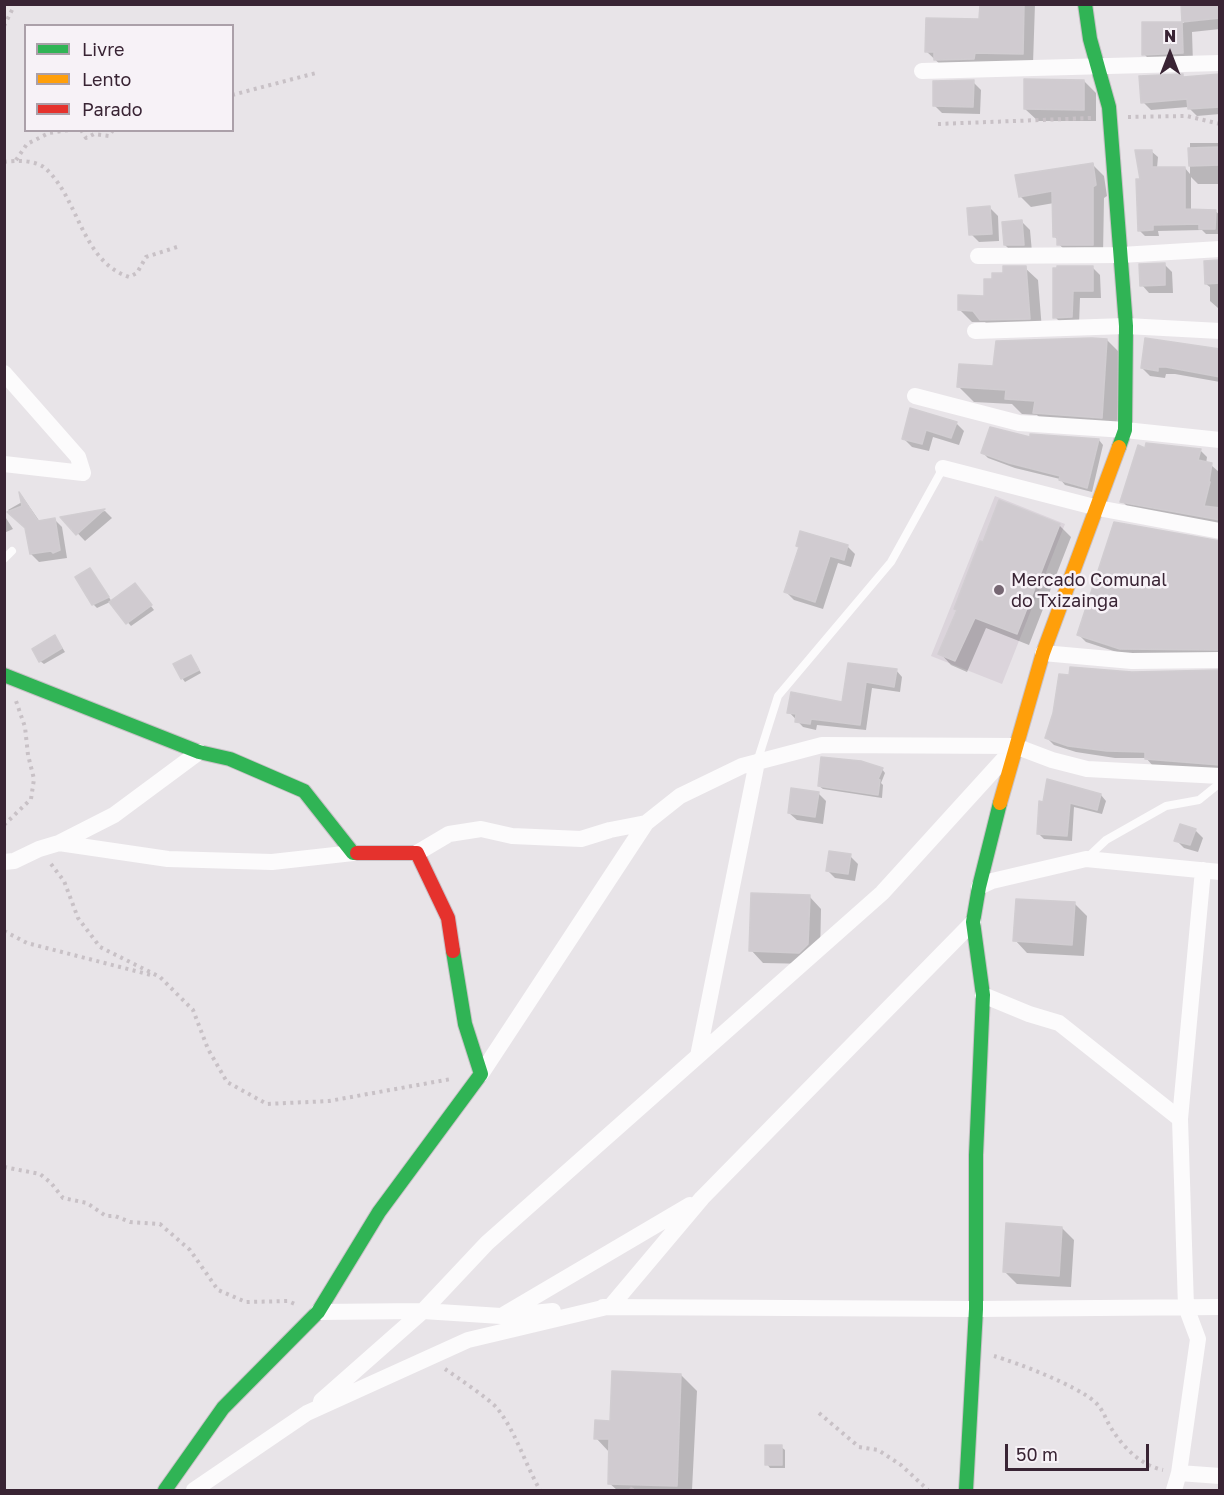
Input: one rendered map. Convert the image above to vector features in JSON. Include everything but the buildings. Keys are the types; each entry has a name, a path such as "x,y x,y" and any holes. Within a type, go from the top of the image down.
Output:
{"street":[{"path":"966,1491 976,1309 976,1155 983,995 973,922 979,887 1015,746 1043,653 1125,430 1126,326 1110,117 1090,39 1084,4"},
{"path":"922,71 1220,63"},
{"path":"978,256 1121,255 1220,249"},
{"path":"975,331 1126,326 1220,331"},
{"path":"4,373 78,457 83,472 4,464"},
{"path":"915,396 1018,423 1125,430 1220,440"},
{"path":"943,468 1098,508 1220,531"},
{"path":"1043,653 1132,661 1220,660"},
{"path":"6,675 108,718 199,752 231,759 304,791 353,853"},
{"path":"165,1491 223,1408 318,1312 379,1212 481,1074 646,823 680,796 742,766 822,746 1015,746 1052,760 1087,769 1220,776"},
{"path":"194,1491 307,1413 423,1311 487,1243 882,893 1015,746"},
{"path":"4,862 14,861 39,849 59,843 114,815 199,752"},
{"path":"698,1056 757,762"},
{"path":"59,843 168,859 272,862 353,853 417,853 449,834 481,829 512,836 581,839 610,830 646,823"},
{"path":"417,853 448,918 465,1024 481,1074"},
{"path":"979,887 992,881 1086,859 1211,871 1180,1119 1186,1306 1198,1339 1179,1473 1174,1491"},
{"path":"468,1340 611,1306 702,1198 973,922"},
{"path":"983,995 1029,1014 1059,1023 1180,1119"},
{"path":"307,1413 468,1340 501,1316 702,1198"},
{"path":"318,1312 423,1311 501,1316 611,1306 976,1309 1220,1307"},
{"path":"1179,1473 1220,1476"}],"lane":[{"path":"757,762 778,696 891,562 943,468"},
{"path":"4,559 12,551"},
{"path":"1086,859 1107,840 1166,806 1198,800 1220,783"}],"path":[{"path":"4,26 14,8 13,4"},
{"path":"234,94 316,73"},
{"path":"938,124 1187,116 1220,124"},
{"path":"16,160 27,144 56,132"},
{"path":"82,132 86,138 94,134 109,136 112,132"},
{"path":"4,162 16,160 43,166 58,183 99,256 121,274 129,277 136,273 146,257 177,248"},
{"path":"4,825 31,799 34,779 28,755 25,727 6,675"},
{"path":"39,849 64,881 78,918 100,947 160,977 194,1010 208,1049 227,1082 267,1104 329,1101 481,1074"},
{"path":"4,931 27,944 160,977"},
{"path":"4,1167 40,1174 63,1198 87,1203 106,1216 115,1216 130,1222 160,1224 190,1250 218,1290 246,1302 288,1301 318,1312"},
{"path":"973,1350 1016,1363 1091,1398 1101,1408 1124,1446 1140,1460 1157,1468 1179,1473"},
{"path":"430,1358 496,1407 540,1491"},
{"path":"819,1413 859,1447 878,1450 901,1465 928,1491"},
{"path":"631,1491 634,1485"}],"shaded area":[{"name":"Mercado Comunal do Txizainga","path":"995,496 1065,524 1002,684 931,656"}],"traffic: fast":[{"path":"1085,4 1090,39 1109,107 1126,326 1125,430 1119,447"},
{"path":"4,675 199,752 230,759 304,791 353,853 357,853"},
{"path":"966,1490 976,1309 976,1155 983,995 973,922 979,887 1000,803"},
{"path":"165,1490 223,1408 318,1312 379,1212 481,1074 465,1024 453,951"}],"traffic: slow":[{"path":"1000,803 1043,653 1119,447"}],"traffic: jam":[{"path":"357,853 417,853 448,918 453,951"}],"place":[{"name":"Mercado Comunal do Txizainga","path":"999,590"}]}
